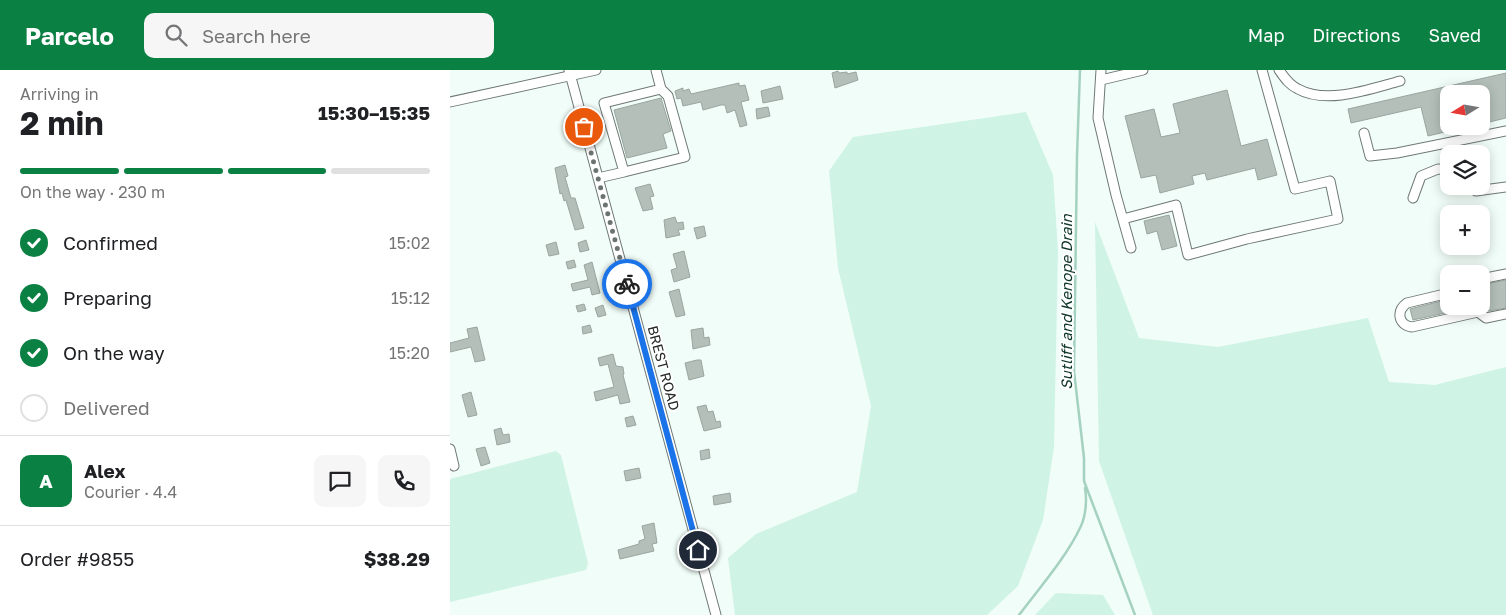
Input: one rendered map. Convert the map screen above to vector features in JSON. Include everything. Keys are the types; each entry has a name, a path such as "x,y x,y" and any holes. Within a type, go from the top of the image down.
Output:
{"street":[{"path":"450,102 570,73 596,70"},
{"path":"598,178 685,157 668,96 661,89 656,70"},
{"path":"1101,70 1098,118 1131,248"},
{"path":"1101,80 1143,70"},
{"path":"1123,219 1176,205 1188,256 1247,239 1338,219 1330,181 1295,189 1262,70"},
{"path":"1279,70 1287,81 1298,89 1316,95 1352,94 1400,80"},
{"name":"BREST ROAD","path":"570,73 716,615"},
{"path":"624,172 604,103 661,89"},
{"path":"1364,134 1370,156 1397,153 1506,132"},
{"path":"1414,198 1421,176 1440,169"},
{"path":"1490,189 1506,187"},
{"path":"1490,277 1506,274"},
{"path":"1440,295 1407,303 1402,306 1400,318 1402,323 1412,327 1455,315"},
{"path":"1483,315 1486,318 1506,314"},
{"path":"450,449 454,466"}],"green space":[{"path":"1026,112 1053,175 1058,251 1054,447 1043,520 1018,586 987,615 735,615 728,558 756,534 857,492 871,406 838,268 829,171 853,137"},
{"path":"1095,222 1139,338 1218,347 1368,318 1389,382 1435,385 1506,367 1506,615 1153,615 1099,461"},
{"path":"556,451 561,455 588,563 586,570 450,602 450,479"},
{"path":"1056,593 1103,595 1115,615 1035,615"}],"building":[{"path":"838,71 839,73 847,72 847,74 856,72 858,80 835,88 832,73"},
{"path":"1506,73 1506,118 1490,122 1490,85 1453,85"},
{"path":"739,83 739,86 745,85 749,100 741,102 747,125 740,127 735,110 727,113 725,105 721,105 703,110 701,102 683,106 681,98 677,99 675,91 683,88 683,91 689,89 691,94"},
{"path":"780,86 783,99 763,103 761,91"},
{"path":"1440,88 1440,133 1428,136 1421,107 1351,123 1348,109"},
{"path":"1227,90 1241,146 1267,139 1277,175 1258,180 1255,168 1207,180 1205,173 1192,176 1194,184 1160,193 1156,175 1141,178 1125,116 1154,109 1161,137 1180,133 1173,104"},
{"path":"661,98 671,131 663,134 667,148 627,158 614,110"},
{"path":"768,107 770,116 757,119 756,109"},
{"path":"565,165 568,176 565,177 571,198 575,198 584,228 575,230 566,200 564,201 562,193 560,194 555,168"},
{"path":"650,184 654,196 650,197 653,209 643,211 635,188"},
{"path":"1169,215 1177,246 1162,250 1157,231 1147,234 1144,221"},
{"path":"675,217 677,223 683,222 684,229 678,230 680,235 666,238 664,220"},
{"path":"704,226 706,236 697,239 694,228"},
{"path":"586,240 589,250 580,252 578,243"},
{"path":"556,242 559,254 549,256 546,245"},
{"path":"684,251 690,277 674,282 671,270 677,268 673,254"},
{"path":"574,260 576,267 568,269 566,262"},
{"path":"592,262 600,293 592,295 590,287 573,291 571,284 588,280 584,265"},
{"path":"1506,280 1506,308 1490,311 1490,283"},
{"path":"679,289 685,315 676,317 669,292"},
{"path":"1440,301 1440,314 1413,320 1410,309"},
{"path":"584,304 586,310 578,312 576,306"},
{"path":"603,305 606,315 598,317 595,308"},
{"path":"590,325 592,332 583,334 582,327"},
{"path":"477,327 485,360 475,362 471,347 450,352 450,343 469,338 467,329"},
{"path":"703,328 704,338 709,337 710,345 693,349 691,330"},
{"path":"613,354 616,366 623,367 623,375 630,402 620,404 618,395 596,401 594,392 614,387 608,364 600,366 598,358"},
{"path":"701,360 704,376 689,380 685,363"},
{"path":"471,392 477,415 468,417 462,395"},
{"path":"706,405 708,412 713,411 716,422 720,421 721,427 704,431 697,407"},
{"path":"633,416 636,425 627,427 625,418"},
{"path":"501,428 503,435 509,434 510,442 497,445 494,430"},
{"path":"485,447 490,463 481,466 476,449"},
{"path":"709,449 710,458 701,460 700,451"},
{"path":"639,468 641,478 626,481 624,471"},
{"path":"730,493 731,502 714,505 713,496"},
{"path":"654,523 657,543 652,544 654,551 620,559 618,550 639,544 639,541 645,539 642,526"}],"waterway":[{"name":"Sutliff and Kenope Drain","path":"1080,70 1074,371 1084,458 1084,481 1135,615"},
{"path":"1019,615 1075,538 1084,517 1085,488"}],"way so far":[{"path":"584,127 627,284"}],"route":[{"path":"627,284 698,550"}]}
